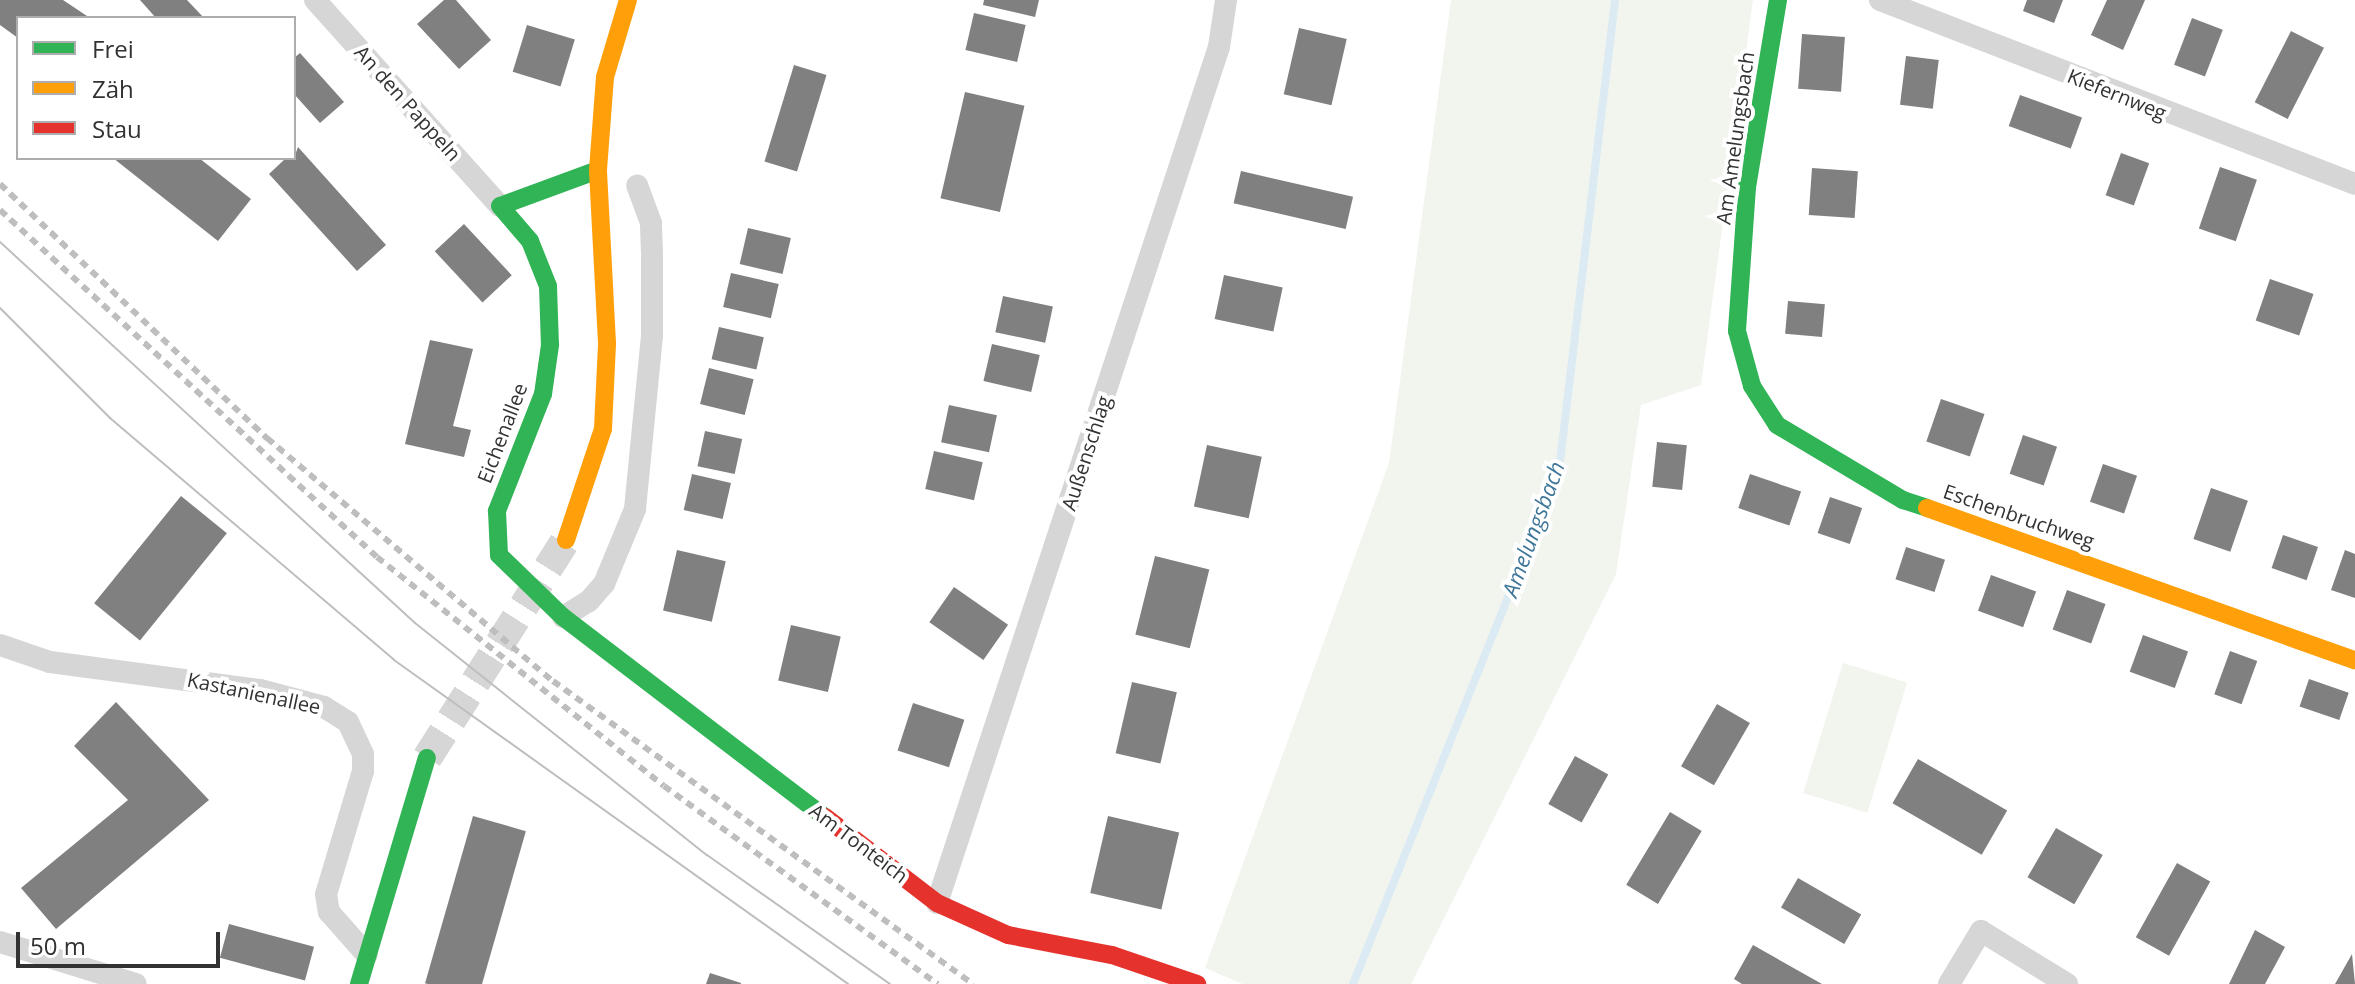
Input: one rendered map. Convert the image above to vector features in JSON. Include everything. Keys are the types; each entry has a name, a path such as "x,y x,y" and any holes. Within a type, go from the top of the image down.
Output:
{"street":[{"name":"An den Pappeln","path":"315,0 500,206"},
{"path":"566,540 588,486 603,429 607,343 598,170 605,77 628,0"},
{"name":"Außenschlag","path":"937,903 1219,47 1226,0"},
{"name":"Am Amelungsbach","path":"1737,331 1747,187 1778,0"},
{"name":"Kiefernweg","path":"1880,0 2355,184"},
{"path":"500,206 598,170"},
{"path":"563,617 589,601 604,584 635,509 645,428 652,267 651,223 637,185"},
{"name":"Eichenallee","path":"499,555 497,511 543,394 550,345 548,286 530,241 500,206"},
{"name":"Eschenbruchweg","path":"1737,331 1752,386 1777,425 1903,500 2355,660"},
{"name":"Am Tonteich","path":"499,555 563,617 937,903 1008,935 1112,955 1197,984"},
{"name":"Kastanienallee","path":"0,645 50,662 260,690 324,707 348,722 363,754 363,771 326,894 329,912 367,955"},
{"path":"359,984 427,758"},
{"path":"1949,984 1981,931 2067,984"},
{"path":"0,942 136,984"}],"shaded area":[{"path":"1451,0 1753,0 1701,385 1641,405 1616,574 1411,984 1243,984 1205,968 1389,463"},
{"path":"1843,663 1907,683 1867,813 1803,793"}],"building":[{"path":"0,0 63,0 87,16 16,16 16,37 0,25"},
{"path":"140,0 187,0 202,16 154,16"},
{"path":"444,0 456,0 491,40 459,69 417,24"},
{"path":"984,0 1039,0 1035,17 983,5"},
{"path":"2027,0 2063,0 2054,23 2023,11"},
{"path":"2107,0 2145,0 2123,50 2091,35"},
{"path":"974,13 1026,25 1017,62 965,50"},
{"path":"2192,18 2223,30 2205,77 2174,65"},
{"path":"527,25 575,40 560,86 513,72"},
{"path":"1299,28 1347,39 1331,105 1284,94"},
{"path":"2291,31 2324,48 2288,119 2255,102"},
{"path":"1802,34 1845,37 1841,92 1798,89"},
{"path":"300,53 344,102 320,123 296,96 296,56"},
{"path":"1906,56 1939,60 1933,109 1900,105"},
{"path":"794,65 827,75 797,172 764,162"},
{"path":"965,92 1024,106 1000,212 940,198"},
{"path":"2020,95 2082,118 2071,149 2009,126"},
{"path":"298,147 386,245 357,271 269,174 284,160 296,160"},
{"path":"2121,153 2149,163 2134,206 2106,195"},
{"path":"116,160 202,160 251,199 218,241"},
{"path":"2220,167 2257,180 2236,241 2199,228"},
{"path":"1812,168 1858,171 1855,218 1809,215"},
{"path":"1241,171 1353,197 1346,229 1234,203"},
{"path":"464,224 512,275 482,302 435,251"},
{"path":"748,228 791,238 783,274 740,264"},
{"path":"731,273 779,284 771,318 723,307"},
{"path":"1224,275 1283,287 1273,331 1215,319"},
{"path":"2270,279 2313,294 2299,336 2256,321"},
{"path":"1003,296 1053,307 1045,343 995,332"},
{"path":"1788,301 1825,304 1822,337 1785,334"},
{"path":"719,327 764,337 756,370 712,359"},
{"path":"430,340 473,349 453,426 471,430 464,457 405,444"},
{"path":"992,344 1040,355 1031,392 983,381"},
{"path":"709,368 754,379 745,415 700,404"},
{"path":"1941,399 1984,414 1970,457 1926,442"},
{"path":"949,405 997,415 989,452 941,442"},
{"path":"705,431 742,439 735,474 698,466"},
{"path":"2023,435 2057,447 2044,485 2010,474"},
{"path":"1657,442 1687,445 1682,490 1652,487"},
{"path":"1207,445 1262,457 1249,518 1194,507"},
{"path":"934,451 983,462 974,500 925,489"},
{"path":"2103,464 2137,476 2124,514 2090,502"},
{"path":"692,474 731,483 723,519 684,510"},
{"path":"1750,474 1801,492 1789,526 1738,508"},
{"path":"2211,488 2248,501 2230,552 2193,539"},
{"path":"181,496 227,533 140,640 94,603"},
{"path":"1830,497 1862,508 1850,544 1818,533"},
{"path":"2283,535 2318,547 2307,580 2272,568"},
{"path":"1906,547 1945,560 1934,592 1895,579"},
{"path":"677,550 726,561 712,622 663,610"},
{"path":"2345,550 2355,554 2355,598 2331,590"},
{"path":"1155,556 1209,570 1190,648 1135,635"},
{"path":"1991,575 2036,591 2023,627 1978,611"},
{"path":"954,587 1008,625 983,660 929,622"},
{"path":"2067,590 2106,604 2091,643 2053,629"},
{"path":"791,625 841,636 828,692 778,681"},
{"path":"2143,635 2188,651 2175,688 2130,672"},
{"path":"2230,651 2257,661 2242,704 2214,694"},
{"path":"2309,679 2349,693 2339,720 2300,706"},
{"path":"1132,682 1177,692 1160,763 1116,753"},
{"path":"116,702 209,800 56,929 21,888 128,800 74,746"},
{"path":"913,703 964,720 949,767 898,751"},
{"path":"1717,704 1750,723 1714,785 1681,766"},
{"path":"1575,756 1608,774 1582,823 1548,804"},
{"path":"1918,759 2007,811 1982,855 1892,803"},
{"path":"1670,812 1702,831 1658,904 1626,885"},
{"path":"473,816 526,831 482,984 425,983"},
{"path":"1108,816 1179,832 1161,909 1090,893"},
{"path":"2056,828 2103,855 2074,904 2028,877"},
{"path":"2177,863 2210,881 2169,956 2136,937"},
{"path":"1798,878 1861,914 1844,944 1781,907"},
{"path":"229,924 314,947 305,981 220,958"},
{"path":"2255,930 2285,947 2265,984 2229,984"},
{"path":"1753,945 1822,984 1742,984 1734,979"},
{"path":"2352,954 2355,984 2335,984"},
{"path":"710,973 741,983 741,984 706,984"}],"waterway":[{"name":"Amelungsbach","path":"1353,984 1559,470 1615,0"}],"tunnel":[{"path":"427,758 566,540"}],"tram line":[{"path":"0,242 415,623 707,855 890,984"},
{"path":"0,308 110,418 394,660 848,984"}],"railway":[{"path":"0,184 267,438 553,681 973,984"},
{"path":"0,210 377,557 664,786 938,984"}],"traffic: fast":[{"path":"1778,0 1747,187 1737,331 1752,386 1777,425 1903,500 1927,508"},
{"path":"598,170 500,206 530,241 548,286 550,345 543,394 497,511 499,555 563,617 825,817"},
{"path":"359,984 427,758"}],"traffic: slow":[{"path":"566,540 603,429 607,343 598,170 605,77 628,0"},
{"path":"1927,508 2355,660"}],"traffic: jam":[{"path":"825,817 937,903 1008,935 1112,955 1197,984"}]}
